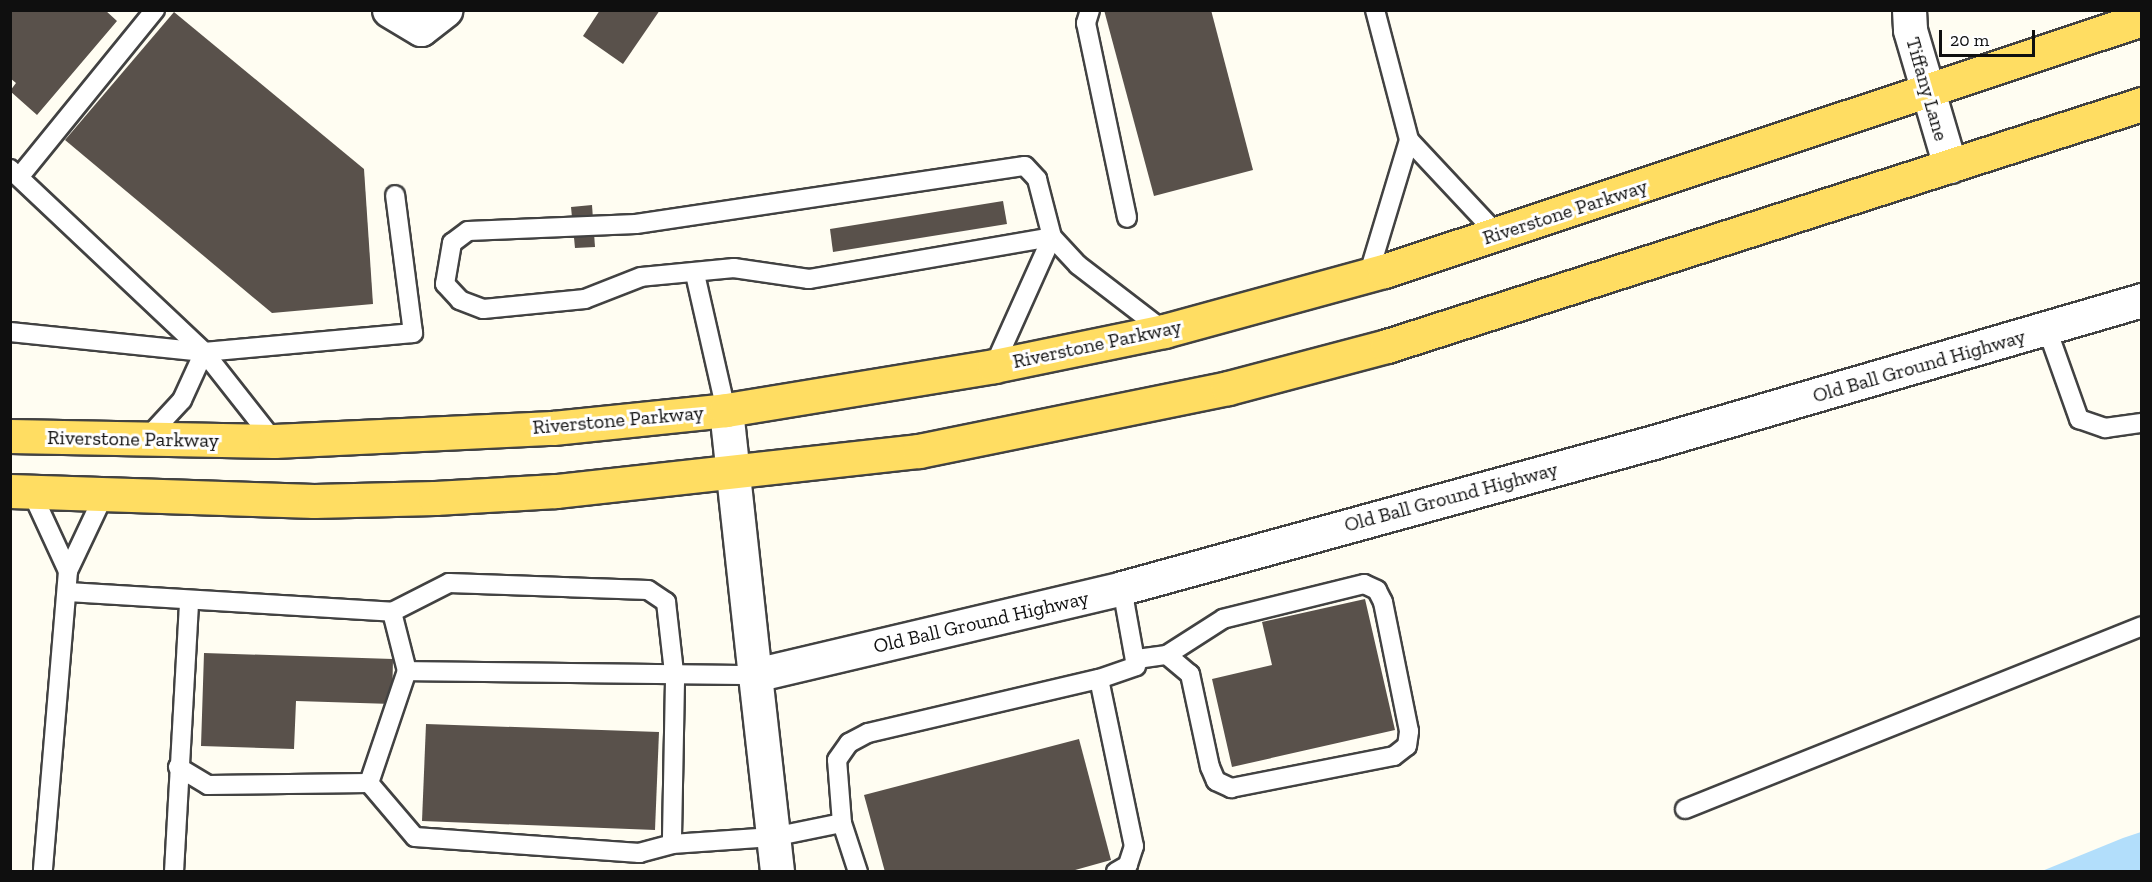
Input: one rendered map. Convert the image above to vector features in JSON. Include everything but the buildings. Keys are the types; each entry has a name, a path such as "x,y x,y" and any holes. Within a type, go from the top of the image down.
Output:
{"main road":[{"name":"Riverstone Parkway","path":"10,436 274,441 553,428 726,410 994,366 1164,332 1368,276 1498,235 2142,19"},
{"path":"21,491 314,501 435,498 734,471 919,451 1228,388 1535,301 2142,104"}],"street":[{"path":"389,10 421,29 445,10"},
{"name":"Tiffany Lane","path":"1909,10 1910,30 1950,166"},
{"name":"Old Ball Ground Highway","path":"755,675 1122,588 2047,329 2142,300"},
{"path":"726,410 777,872"}],"lane":[{"path":"155,10 15,172 204,352 274,441"},
{"path":"1090,10 1086,23 1127,218"},
{"path":"1375,10 1410,140 1498,235"},
{"path":"1368,276 1410,140"},
{"path":"1052,237 809,279 734,268 695,274 641,277 585,299 483,309 460,300 445,284 452,243 468,231 636,224 1025,166 1037,179 1052,237 1078,265 1164,332"},
{"path":"10,332 204,352 413,333 395,195"},
{"path":"994,366 1052,237"},
{"path":"695,274 726,410"},
{"path":"2047,329 2079,419 2105,428 2142,423"},
{"path":"146,440 182,400 204,352"},
{"path":"21,491 68,571"},
{"path":"43,870 68,571 104,495"},
{"path":"68,592 392,612 449,583 648,590 666,602 674,674 672,844"},
{"path":"1137,659 1167,655 1223,619 1364,584 1377,590 1383,602 1409,730 1407,746 1394,756 1230,788 1216,781 1210,767 1190,674 1167,655"},
{"path":"858,872 842,823 837,760 849,743 868,733 1099,679 1136,666 1137,659 1122,588"},
{"path":"174,872 189,600"},
{"path":"369,783 407,671 392,612"},
{"path":"1685,808 2142,627"},
{"path":"407,671 755,675"},
{"path":"1099,679 1134,846 1128,865 1116,872"},
{"path":"178,767 208,785 369,783"},
{"path":"369,783 415,837 639,853 672,844 773,837 842,823"}],"water":[{"path":"2141,832 2141,871 2042,871 2123,838"}]}
